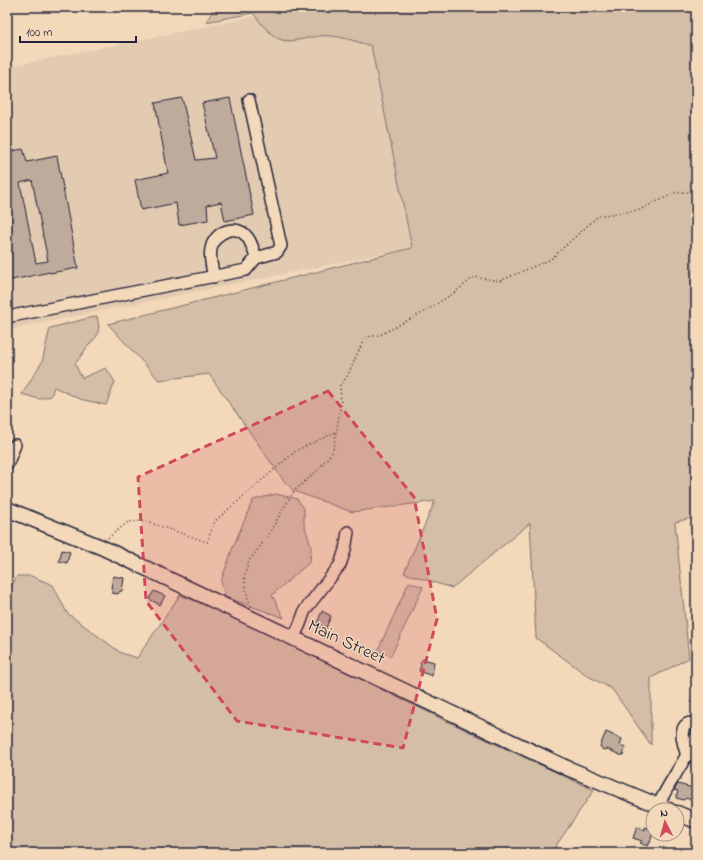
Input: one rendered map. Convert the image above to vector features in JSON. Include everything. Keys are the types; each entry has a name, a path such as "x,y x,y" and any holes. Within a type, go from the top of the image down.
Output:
{"main road":[{"name":"Main Street","path":"7,509 101,547 560,765 649,802"},
{"path":"685,816 696,821"}],"lane":[{"path":"7,317 246,270 256,258 276,252 281,246 249,100"},
{"path":"214,277 210,249 216,237 224,232 234,230 243,233 250,242 256,258"},
{"path":"7,465 14,445"},
{"path":"293,639 305,610 340,565 345,550 348,532"},
{"path":"687,756 683,729 686,724 690,723 696,726"},
{"path":"664,802 669,784 687,756 696,736"}],"path":[{"path":"256,621 248,599 244,576 249,561 264,540 294,491 318,470 333,452 341,405 340,384 347,377 365,337 380,336 422,313 454,293 474,277 500,281 551,259 598,216 638,210 675,193 696,191"},
{"path":"101,547 104,542 128,522 145,521 207,542 215,521 297,450 337,432"}],"highlighted area":[{"path":"328,391 414,497 437,619 403,748 237,721 146,601 138,477"}],"shaded area":[{"path":"215,7 696,7 696,517 675,522 689,658 651,678 651,745 612,689 588,676 536,638 530,523 452,588 404,573 435,501 352,512 294,491 284,481 209,374 159,380 108,324 412,248 371,46 345,38 332,36 319,36 293,41 279,39 261,24 253,13 206,22"},
{"path":"300,7 363,7 412,248 7,330 7,67"},
{"path":"97,316 99,327 97,336 75,364 82,378 106,368 115,382 106,405 80,399 54,387 51,396 39,399 22,394 42,362 50,328"},
{"path":"276,494 297,499 304,508 304,524 311,546 310,562 272,595 284,618 225,597 221,581 233,547 253,500"},
{"path":"17,576 31,576 53,585 67,613 121,653 137,658 180,595 221,611 438,717 594,790 551,853 7,853 7,595"},
{"path":"409,582 423,587 391,656 378,650"}],"building":[{"path":"182,98 196,160 215,158 202,103 230,98 254,215 225,221 221,202 207,205 208,220 179,225 176,203 141,210 135,180 168,173 155,103"},
{"path":"23,149 27,162 57,156 78,268 7,281 7,152","holes":["32,180 48,261 36,263 20,183"]},
{"path":"62,550 70,552 67,563 59,561"},
{"path":"113,576 124,578 122,591 118,594 112,593 113,589 111,588"},
{"path":"154,591 165,596 160,605 149,599"},
{"path":"322,611 331,616 325,630 316,626"},
{"path":"423,659 434,662 432,676 419,671 421,665 420,663"},
{"path":"606,732 622,739 620,745 626,747 623,755 607,749 603,750 600,746"},
{"path":"678,784 696,789 696,799 692,798 691,800 686,798 684,800 676,798 678,791 674,790"},
{"path":"637,827 645,830 645,842 650,842 647,846 640,843 642,841 633,838"}]}
